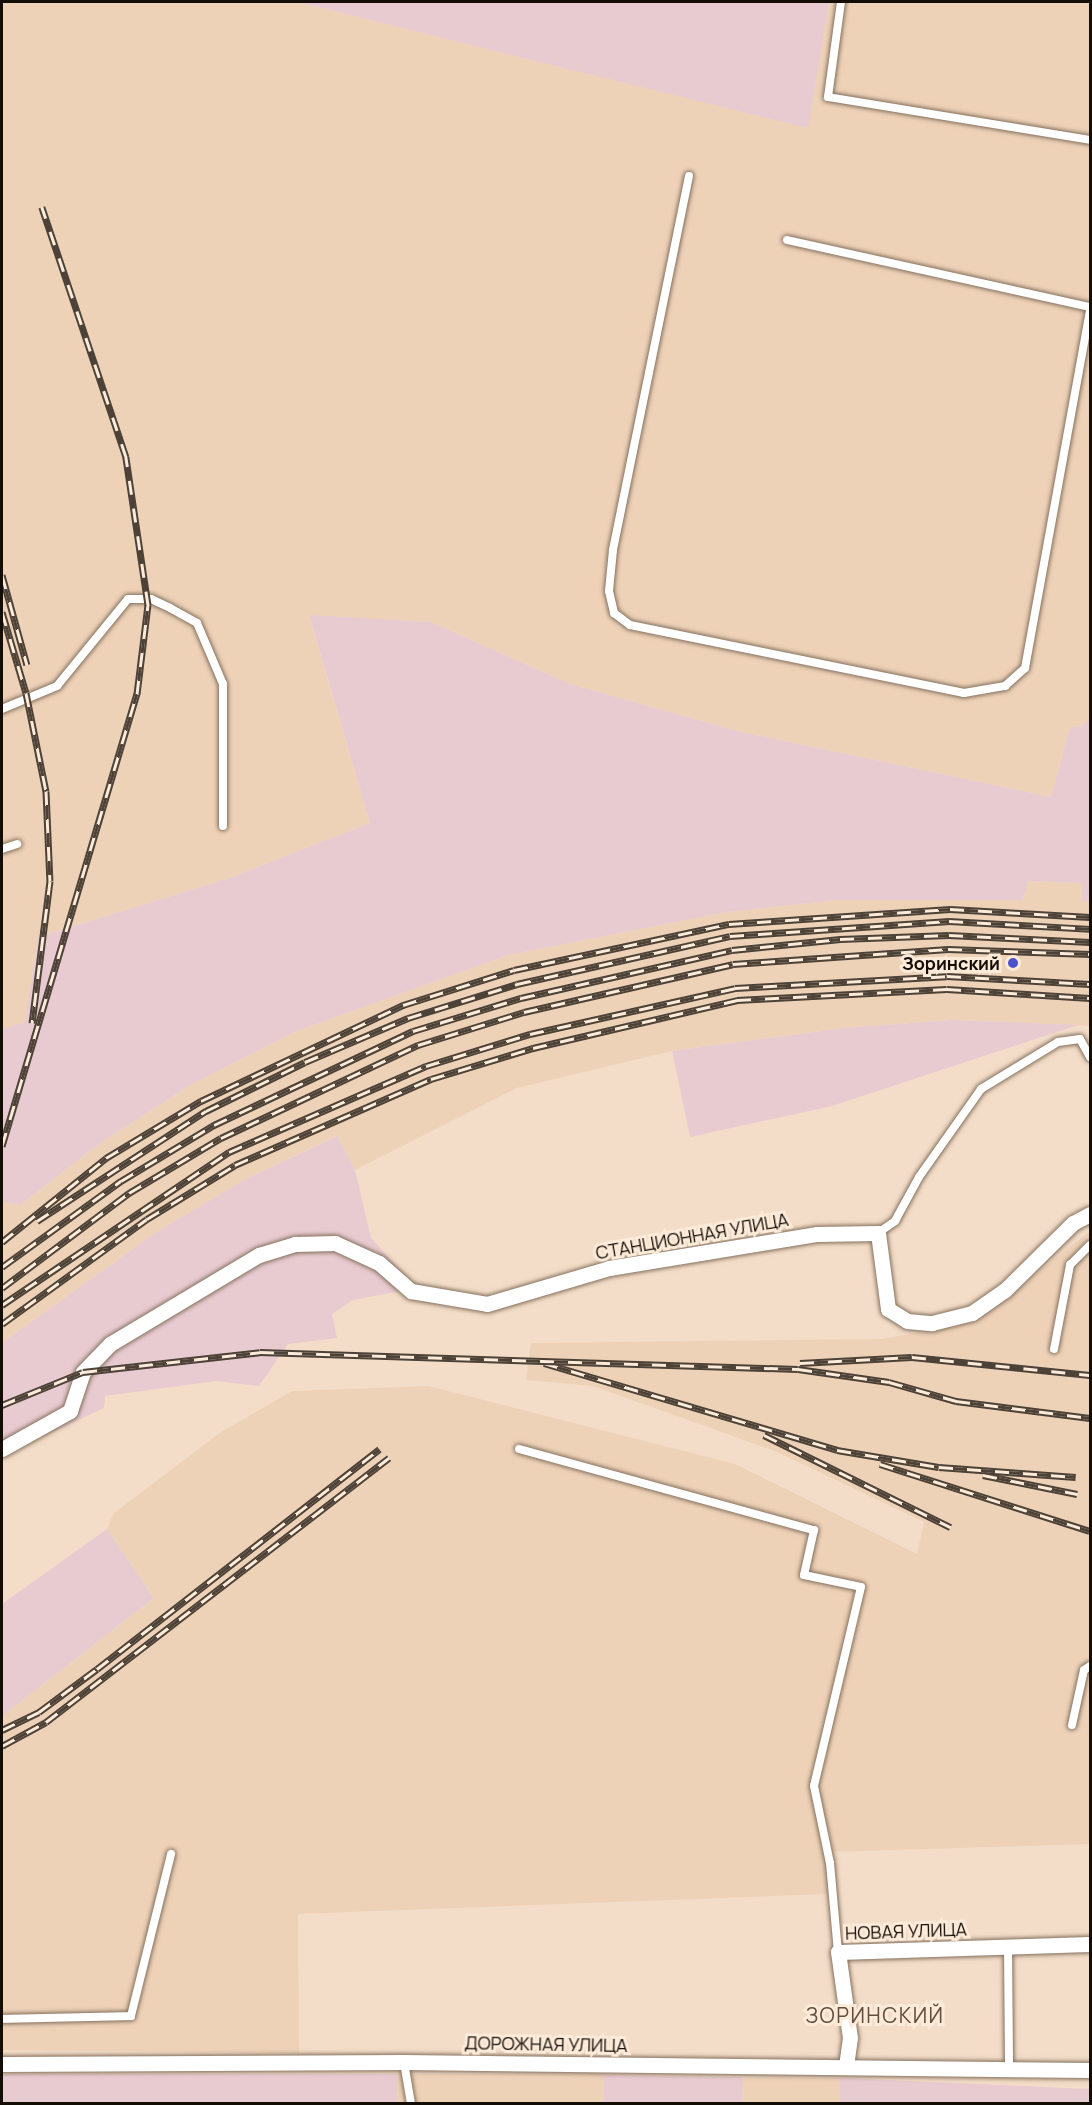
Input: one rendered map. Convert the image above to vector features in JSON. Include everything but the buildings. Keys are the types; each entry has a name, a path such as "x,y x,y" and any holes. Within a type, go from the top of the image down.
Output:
{"street":[{"path":"878,1233 888,1309 907,1321 932,1323 972,1313 1004,1291 1073,1223 1090,1214"},
{"name":"СТАНЦИОННАЯ УЛИЦА","path":"2,1449 70,1411 83,1372 110,1344 259,1254 295,1244 335,1243 380,1263 411,1291 487,1304 609,1268 817,1234 878,1233"},
{"name":"НОВАЯ УЛИЦА","path":"846,2066 850,2037 838,1952 1090,1944"},
{"name":"ДОРОЖНАЯ УЛИЦА","path":"2,2064 404,2062 1090,2070"}],"lane":[{"path":"841,2 828,97 1090,140"},
{"path":"689,176 613,550 609,591 614,613 630,625 964,693 1005,686 1024,668 1090,312"},
{"path":"787,240 1090,307"},
{"path":"2,709 57,686 128,599 151,599 170,608 197,623 224,684 223,826"},
{"path":"2,849 17,844"},
{"path":"878,1233 895,1221 919,1177 981,1089 1058,1042 1080,1039 1090,1057"},
{"path":"1054,1349 1071,1265 1090,1245"},
{"path":"519,1449 814,1530 804,1575 861,1587 814,1786 830,1863 838,1952"},
{"path":"1072,1725 1084,1670 1090,1666"},
{"path":"2,2019 131,2016 171,1854"},
{"path":"1008,1947 1009,2069"},
{"path":"404,2062 411,2103"}],"shaded area":[{"path":"2,2 298,2 807,127 829,2 1090,2 1090,717 1082,726 1070,727 1051,797 737,731 570,684 431,622 309,616 370,823 230,878 38,937 25,1022 2,1029"},
{"path":"298,2 829,2 808,128"},
{"path":"309,615 431,622 570,684 737,731 1051,797 1070,727 1082,726 1090,717 1090,902 1082,901 1082,883 1028,881 1023,900 836,900 727,912 508,955 294,1032 187,1087 99,1144 20,1205 2,1201 2,1029 25,1022 38,937 230,878 370,823"},
{"path":"1028,881 1083,883 1082,901 1090,902 1090,1026 952,1020 844,1028 672,1051 517,1088 355,1170 336,1136 244,1180 155,1233 2,1343 2,1201 20,1205 99,1144 187,1087 294,1032 508,955 727,912 836,900 1023,900"},
{"path":"952,1020 1078,1025 832,1106 690,1137 672,1051 844,1028"},
{"path":"337,1136 355,1170 371,1238 417,1288 353,1300 332,1314 337,1338 288,1344 259,1386 216,1381 105,1396 104,1408 2,1456 2,1343 155,1233 244,1180"},
{"path":"1090,1231 1090,1844 827,1852 827,1894 298,1914 299,2053 2,2050 2,1716 154,1598 107,1529 114,1513 221,1432 292,1391 428,1386 735,1464 917,1554 924,1522 777,1452 593,1386 526,1380 531,1343 881,1339 973,1323"},
{"path":"107,1529 154,1598 2,1716 2,1604"},
{"path":"2,2074 397,2074 397,2103 2,2103"},
{"path":"397,2074 604,2074 604,2103 397,2103"},
{"path":"604,2075 743,2077 743,2104 604,2103"},
{"path":"743,2078 840,2078 840,2104 743,2104"},
{"path":"840,2078 1090,2089 1090,2103 840,2103"}],"railway":[{"path":"2,1146 137,694 148,605 126,457 42,207"},
{"path":"2,575 27,665"},
{"path":"2,612 26,693 46,791 50,881 32,1023"},
{"path":"2,1242 106,1158 201,1101 403,1005 514,970 729,924 950,909 1090,917"},
{"path":"37,1221 206,1111 305,1062 408,1018 517,984 730,936 949,921 1090,929"},
{"path":"2,1267 121,1181 214,1125 413,1031 521,998 732,950 840,939 949,935 1090,942"},
{"path":"2,1288 129,1193 221,1138 418,1045 524,1012 733,964 948,949 1090,954"},
{"path":"2,1305 229,1152 426,1066 530,1034 735,988 947,976 1090,984"},
{"path":"2,1324 147,1219 235,1165 431,1079 533,1048 737,1000 947,989 1090,998"},
{"path":"2,1405 83,1372 260,1352 798,1369 889,1382 956,1401 1090,1418"},
{"path":"800,1363 912,1357 1090,1375"},
{"path":"544,1363 837,1450 939,1467 1076,1477"},
{"path":"764,1435 950,1527"},
{"path":"2,1730 39,1712 97,1669 380,1449"},
{"path":"2,1746 46,1722 389,1458"},
{"path":"880,1464 1090,1531"},
{"path":"983,1475 1077,1494"}],"place":[{"name":"Зоринский","path":"1013,963"}],"district":[{"name":"ЗОРИНСКИЙ","path":"875,2015"}]}
